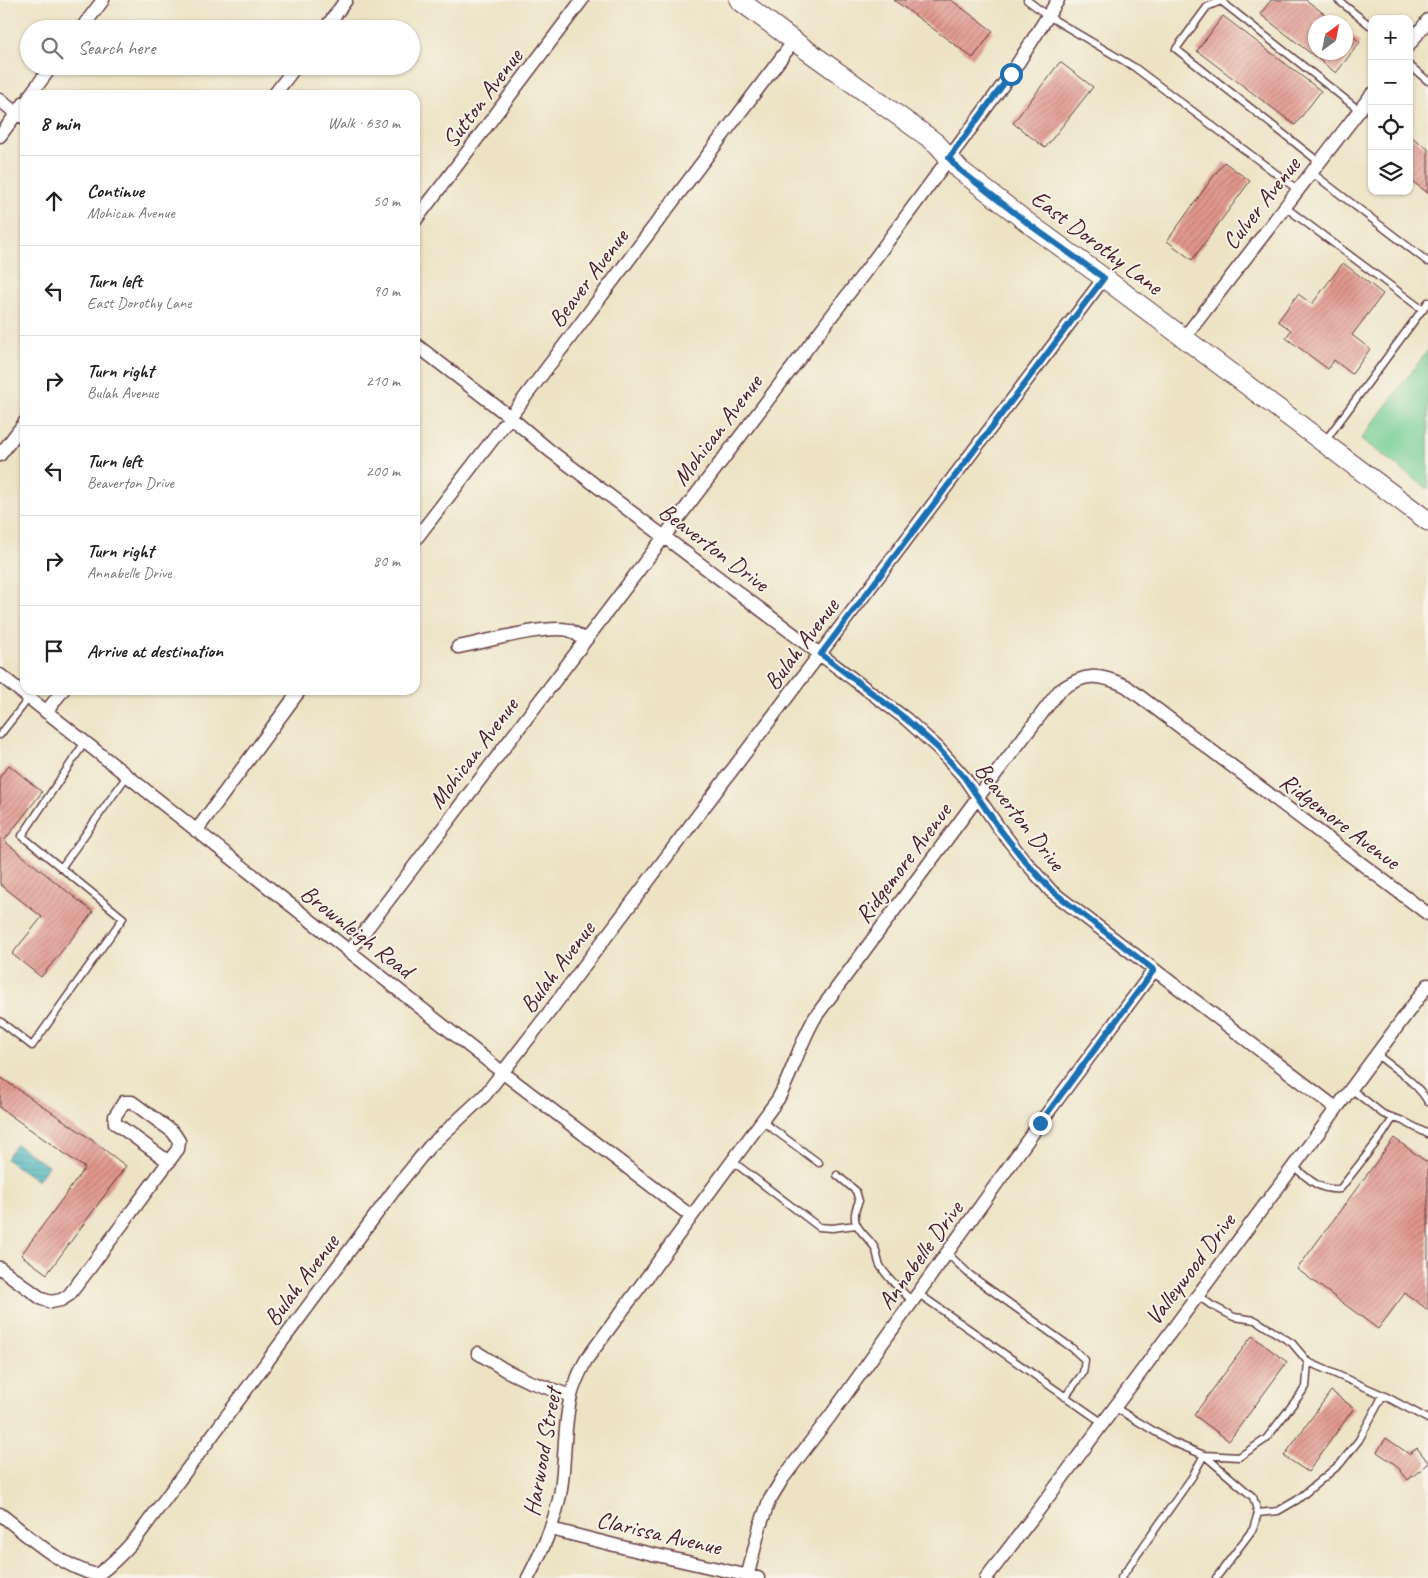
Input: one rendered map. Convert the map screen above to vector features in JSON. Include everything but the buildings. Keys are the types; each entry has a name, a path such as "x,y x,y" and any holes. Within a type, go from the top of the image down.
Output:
{"main road":[{"name":"East Dorothy Lane","path":"739,0 928,137 937,144 960,170 1030,225 1104,278 1428,521"}],"street":[{"path":"88,20 103,0"},
{"path":"332,20 346,0"},
{"name":"Sutton Avenue","path":"420,214 582,0"},
{"name":"Mohican Avenue","path":"349,952 871,264 1011,74 1058,0"},
{"path":"1413,40 1428,20"},
{"name":"Beaver Avenue","path":"420,534 510,418 794,41"},
{"path":"34,90 45,75"},
{"path":"278,90 289,75"},
{"name":"Culver Avenue","path":"1184,338 1368,99"},
{"path":"0,100 20,110"},
{"path":"0,136 20,112"},
{"name":"Bulah Avenue","path":"0,1514 68,1564 98,1575 110,1567 137,1537 398,1185 430,1147 485,1095 1104,278"},
{"name":"Beaverton Drive","path":"420,348 549,450 906,719 932,742 964,777 1009,841 1051,890 1336,1108"},
{"path":"0,455 20,429"},
{"path":"458,647 532,632 552,630 570,630 585,640"},
{"name":"Brownleigh Road","path":"0,675 20,691"},
{"name":"Ridgemore Avenue","path":"692,1216 778,1099 788,1080 804,1038 816,1016 978,796 1059,692 1072,682 1086,677 1098,677 1113,680 1126,686 1428,914"},
{"name":"Brownleigh Road","path":"25,695 502,1072 692,1216"},
{"path":"46,712 59,695"},
{"path":"196,831 296,695"},
{"name":"Annabelle Drive","path":"751,1577 760,1526 769,1501 783,1478 948,1254 1040,1123 1154,970"},
{"name":"Valleywood Drive","path":"986,1578 1428,985"},
{"path":"0,1268 42,1299 51,1302 69,1295 178,1149 179,1141 173,1132 132,1102 124,1102 114,1116 115,1123 168,1162"},
{"name":"Harwood Street","path":"528,1578 543,1550 551,1529 562,1481 568,1410 577,1376 586,1360 692,1216"},
{"path":"478,1353 505,1370 528,1381 571,1396"},
{"name":"Clarissa Avenue","path":"551,1529 751,1577"}],"lane":[{"path":"1027,0 1048,16 1134,67 1298,190"},
{"path":"1338,0 1368,24"},
{"path":"1359,110 1222,1 1208,7 1176,49 1428,262"},
{"path":"1413,68 1428,81"},
{"path":"1285,207 1423,310"},
{"path":"1324,442 1428,302"},
{"path":"0,735 29,698"},
{"path":"0,1021 32,1046 123,918 22,836 85,742"},
{"path":"61,868 127,776"},
{"path":"1376,1054 1415,1086 1428,1102"},
{"path":"1350,1088 1383,1114 1404,1121 1428,1134"},
{"path":"1293,1166 1317,1185 1329,1190 1340,1189 1383,1134 1393,1118"},
{"path":"762,1121 820,1163"},
{"path":"732,1161 819,1227 832,1228 856,1225"},
{"path":"837,1175 856,1191 859,1201 854,1211 856,1225 876,1250 880,1266 895,1284 1102,1423"},
{"path":"948,1254 970,1275 1072,1348 1085,1360 1083,1373 1065,1397"},
{"path":"1197,1295 1234,1317 1255,1320 1292,1343 1308,1362 1383,1395 1428,1419"},
{"path":"1204,1455 1239,1457 1266,1439 1306,1387 1308,1362"},
{"path":"1258,1514 1278,1510 1297,1500 1340,1464 1359,1440 1383,1395"},
{"path":"1114,1407 1172,1442 1204,1455 1253,1497 1258,1514 1254,1529 1216,1578"},
{"path":"1121,1578 1192,1477 1204,1455"}],"green space":[{"path":"1428,350 1428,489 1361,439"}],"water":[{"path":"16,1144 48,1166 38,1181 6,1159"}],"route":[{"path":"1011,74 949,158 960,170 1030,225 1104,278 821,654 906,719 938,748 964,777 999,828 1024,860 1051,890 1154,970 1040,1123"}]}
